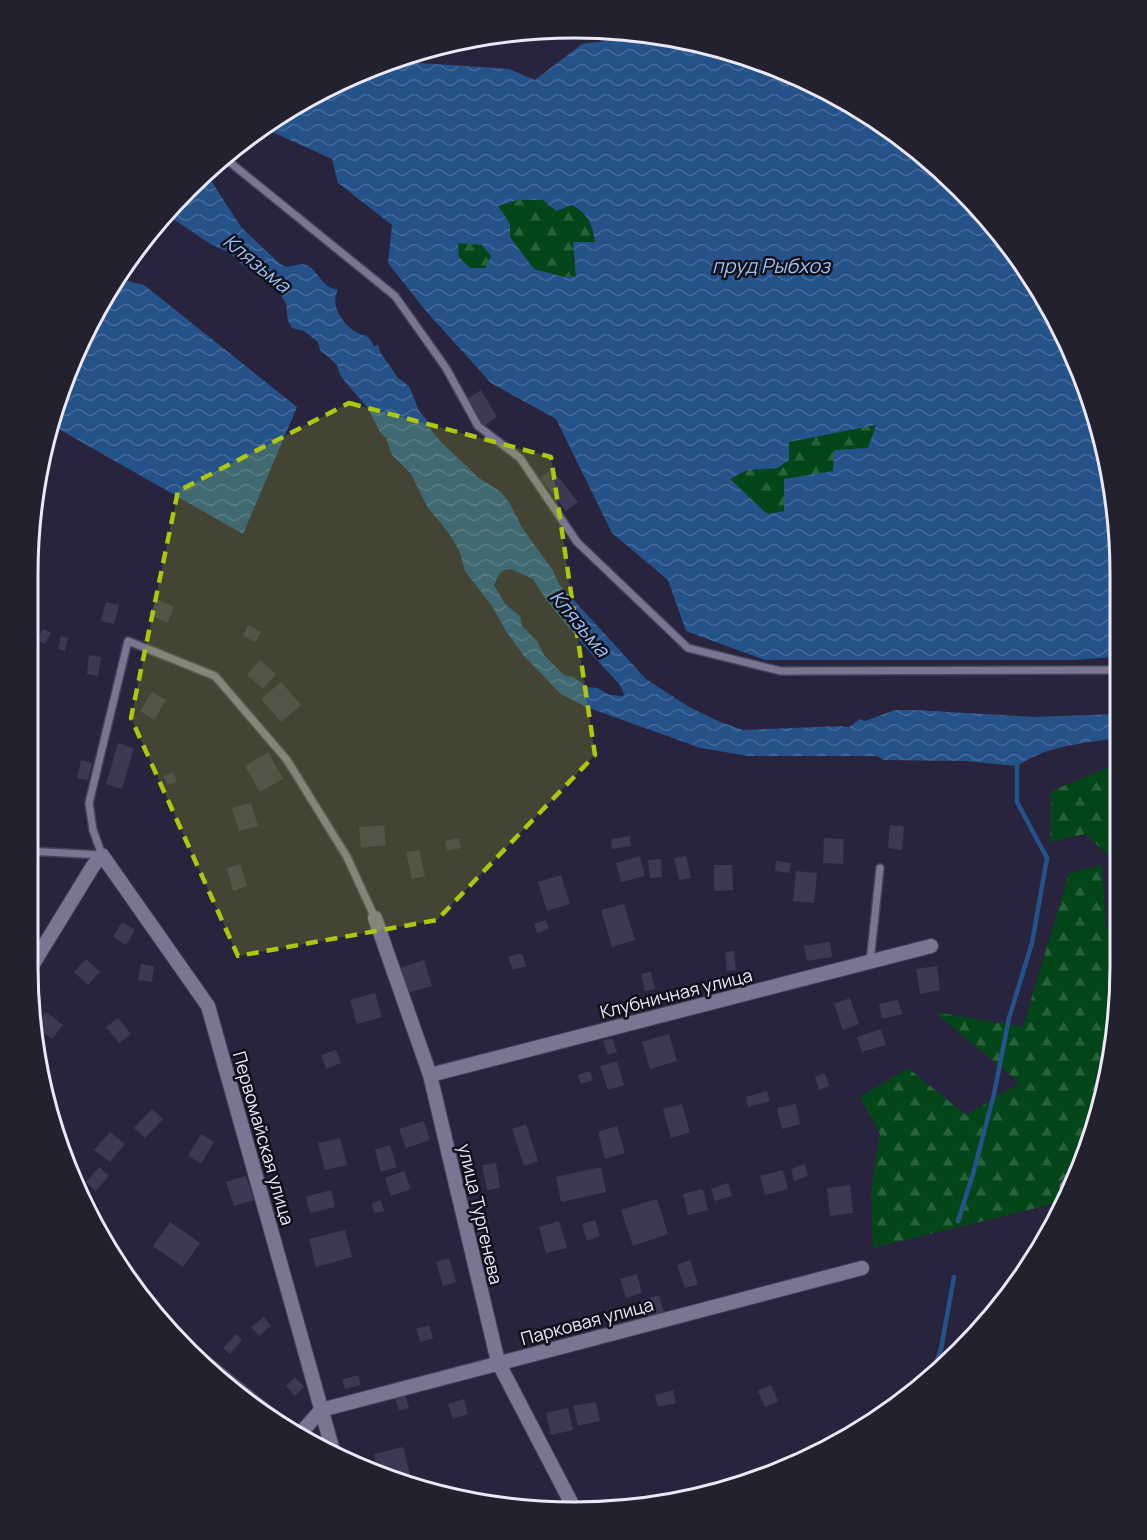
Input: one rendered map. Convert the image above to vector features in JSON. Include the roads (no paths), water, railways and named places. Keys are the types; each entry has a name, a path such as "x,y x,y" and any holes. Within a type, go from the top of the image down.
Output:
{"street":[{"path":"38,956 102,855"},
{"name":"Первомайская улица","path":"102,855 208,1006 330,1444"},
{"name":"улица Тургенева","path":"375,918 430,1075 498,1362 571,1502"},
{"name":"Клубничная улица","path":"430,1075 931,946"},
{"name":"Парковая улица","path":"321,1410 862,1268"},
{"path":"303,1430 321,1410"}],"lane":[{"path":"230,162 395,296 446,368 478,426 520,458 577,542 688,648 781,671 1110,670"},
{"path":"38,852 102,855 93,830 89,803 128,642 215,676 287,760 347,857 375,918"},
{"path":"870,962 880,868"}],"water":[{"name":"пруд Рыбхоз","path":"616,40 678,48 746,66 779,78 842,109 900,148 953,194 976,220 999,247 1038,306 1069,368 1081,401 1099,469 1105,504 1110,574 1110,657 1074,660 765,660 686,631 668,580 612,533 556,419 491,383 425,310 388,263 392,225 338,183 332,159 271,131 336,93 368,78 413,63 509,69 535,80 582,44","holes":["518,200 543,200 556,211 572,205 582,212 591,224 595,242 573,242 576,276 564,277 534,269 510,237 510,224 498,206","458,243 482,245 491,256 485,268 470,268 459,257","876,425 868,448 834,450 833,471 784,479 784,511 767,514 730,479 747,470 778,468 789,460 789,442"]},
{"name":"Клязьма","path":"210,180 241,227 280,264 287,267 307,265 327,285 337,289 335,303 339,315 356,332 369,338 374,347 378,344 380,352 398,378 409,386 419,411 440,441 479,478 501,492 523,529 552,569 559,584 646,679 689,707 743,730 849,727 860,719 865,721 895,710 1034,717 1110,714 1110,739 1052,750 1017,766 965,761 884,760 877,756 748,756 701,748 586,707 561,694 524,656 507,633 492,606 465,571 459,550 448,532 428,508 411,474 392,455 386,438 380,432 367,407 340,375 337,365 320,350 318,342 304,331 292,328 288,321 286,304 278,290 228,252 212,245 172,219","holes":["511,569 533,579 547,601 620,685 623,696 610,695 597,688 587,687 573,677 564,675 544,655 537,641 522,626 520,616 505,604 494,585 500,574"]},
{"path":"125,280 144,285 297,407 243,534 58,429 78,368 109,305"}],"waterway":[{"path":"958,1221 994,1094 1009,1018 1032,943 1047,858 1017,802 1017,763"},
{"path":"937,1360 954,1277"}]}
